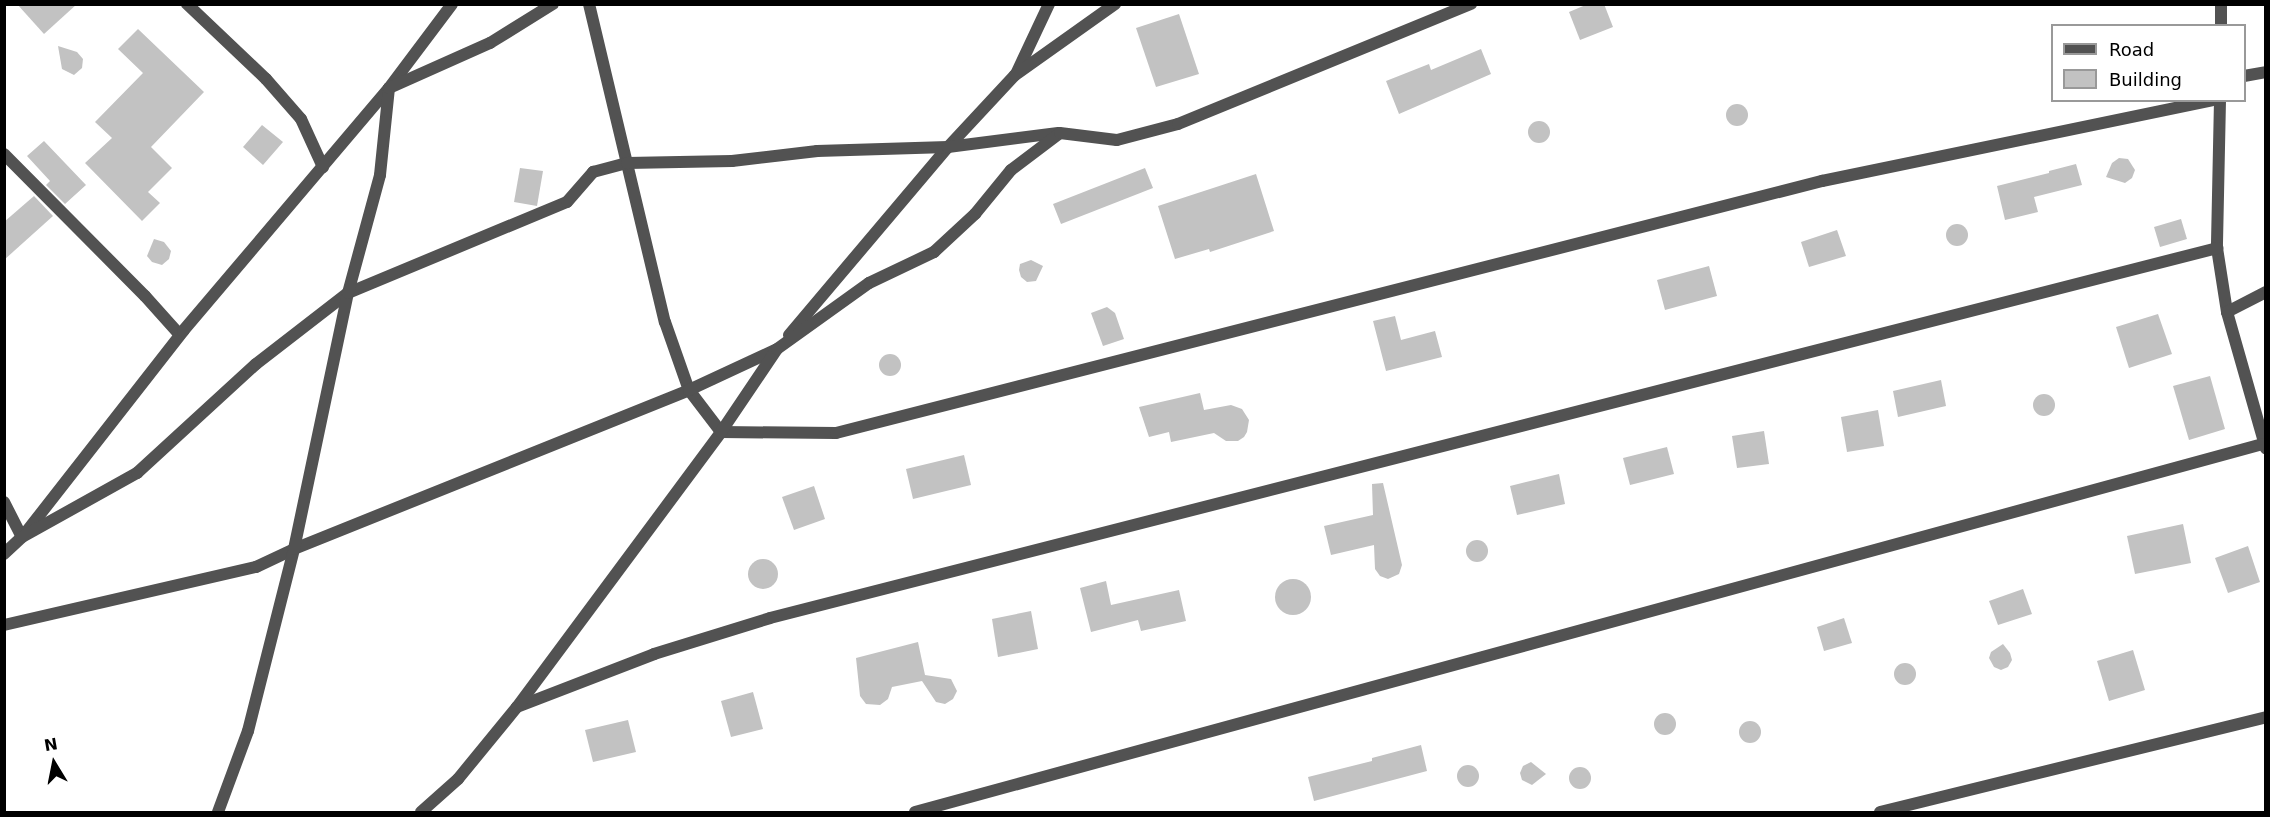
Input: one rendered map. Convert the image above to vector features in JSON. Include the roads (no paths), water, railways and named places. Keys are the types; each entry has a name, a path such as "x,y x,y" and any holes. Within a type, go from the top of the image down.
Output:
{"street":[{"path":"187,4 266,79 301,120 323,167"},
{"path":"4,554 22,537 180,335 389,88 452,4"},
{"path":"389,88 490,43 553,4"},
{"path":"589,4 665,322 689,390 720,432"},
{"path":"1015,75 1050,4"},
{"path":"421,813 458,778 517,707 720,432 777,349 948,147 1015,75 1116,4"},
{"path":"22,537 137,473 256,364 348,293 567,202 592,172 627,163 732,161 817,151 948,147 1060,133 1117,140 1178,124 1471,4"},
{"path":"2221,4 2221,24"},
{"path":"2246,76 2265,72"},
{"path":"218,813 248,731 294,549 348,293 380,175 389,88"},
{"path":"720,432 836,433 1822,181 2202,102"},
{"path":"915,813 2264,447 2227,312 2217,248 2220,102"},
{"path":"4,625 256,567 294,549 689,390 777,349 869,283 934,252 975,214 1011,170 1060,133"},
{"path":"4,154 145,296 180,335"},
{"path":"517,707 654,654 770,618 2217,248"},
{"path":"2227,312 2265,292"},
{"path":"4,502 22,537"},
{"path":"1881,813 2265,717"}]}
